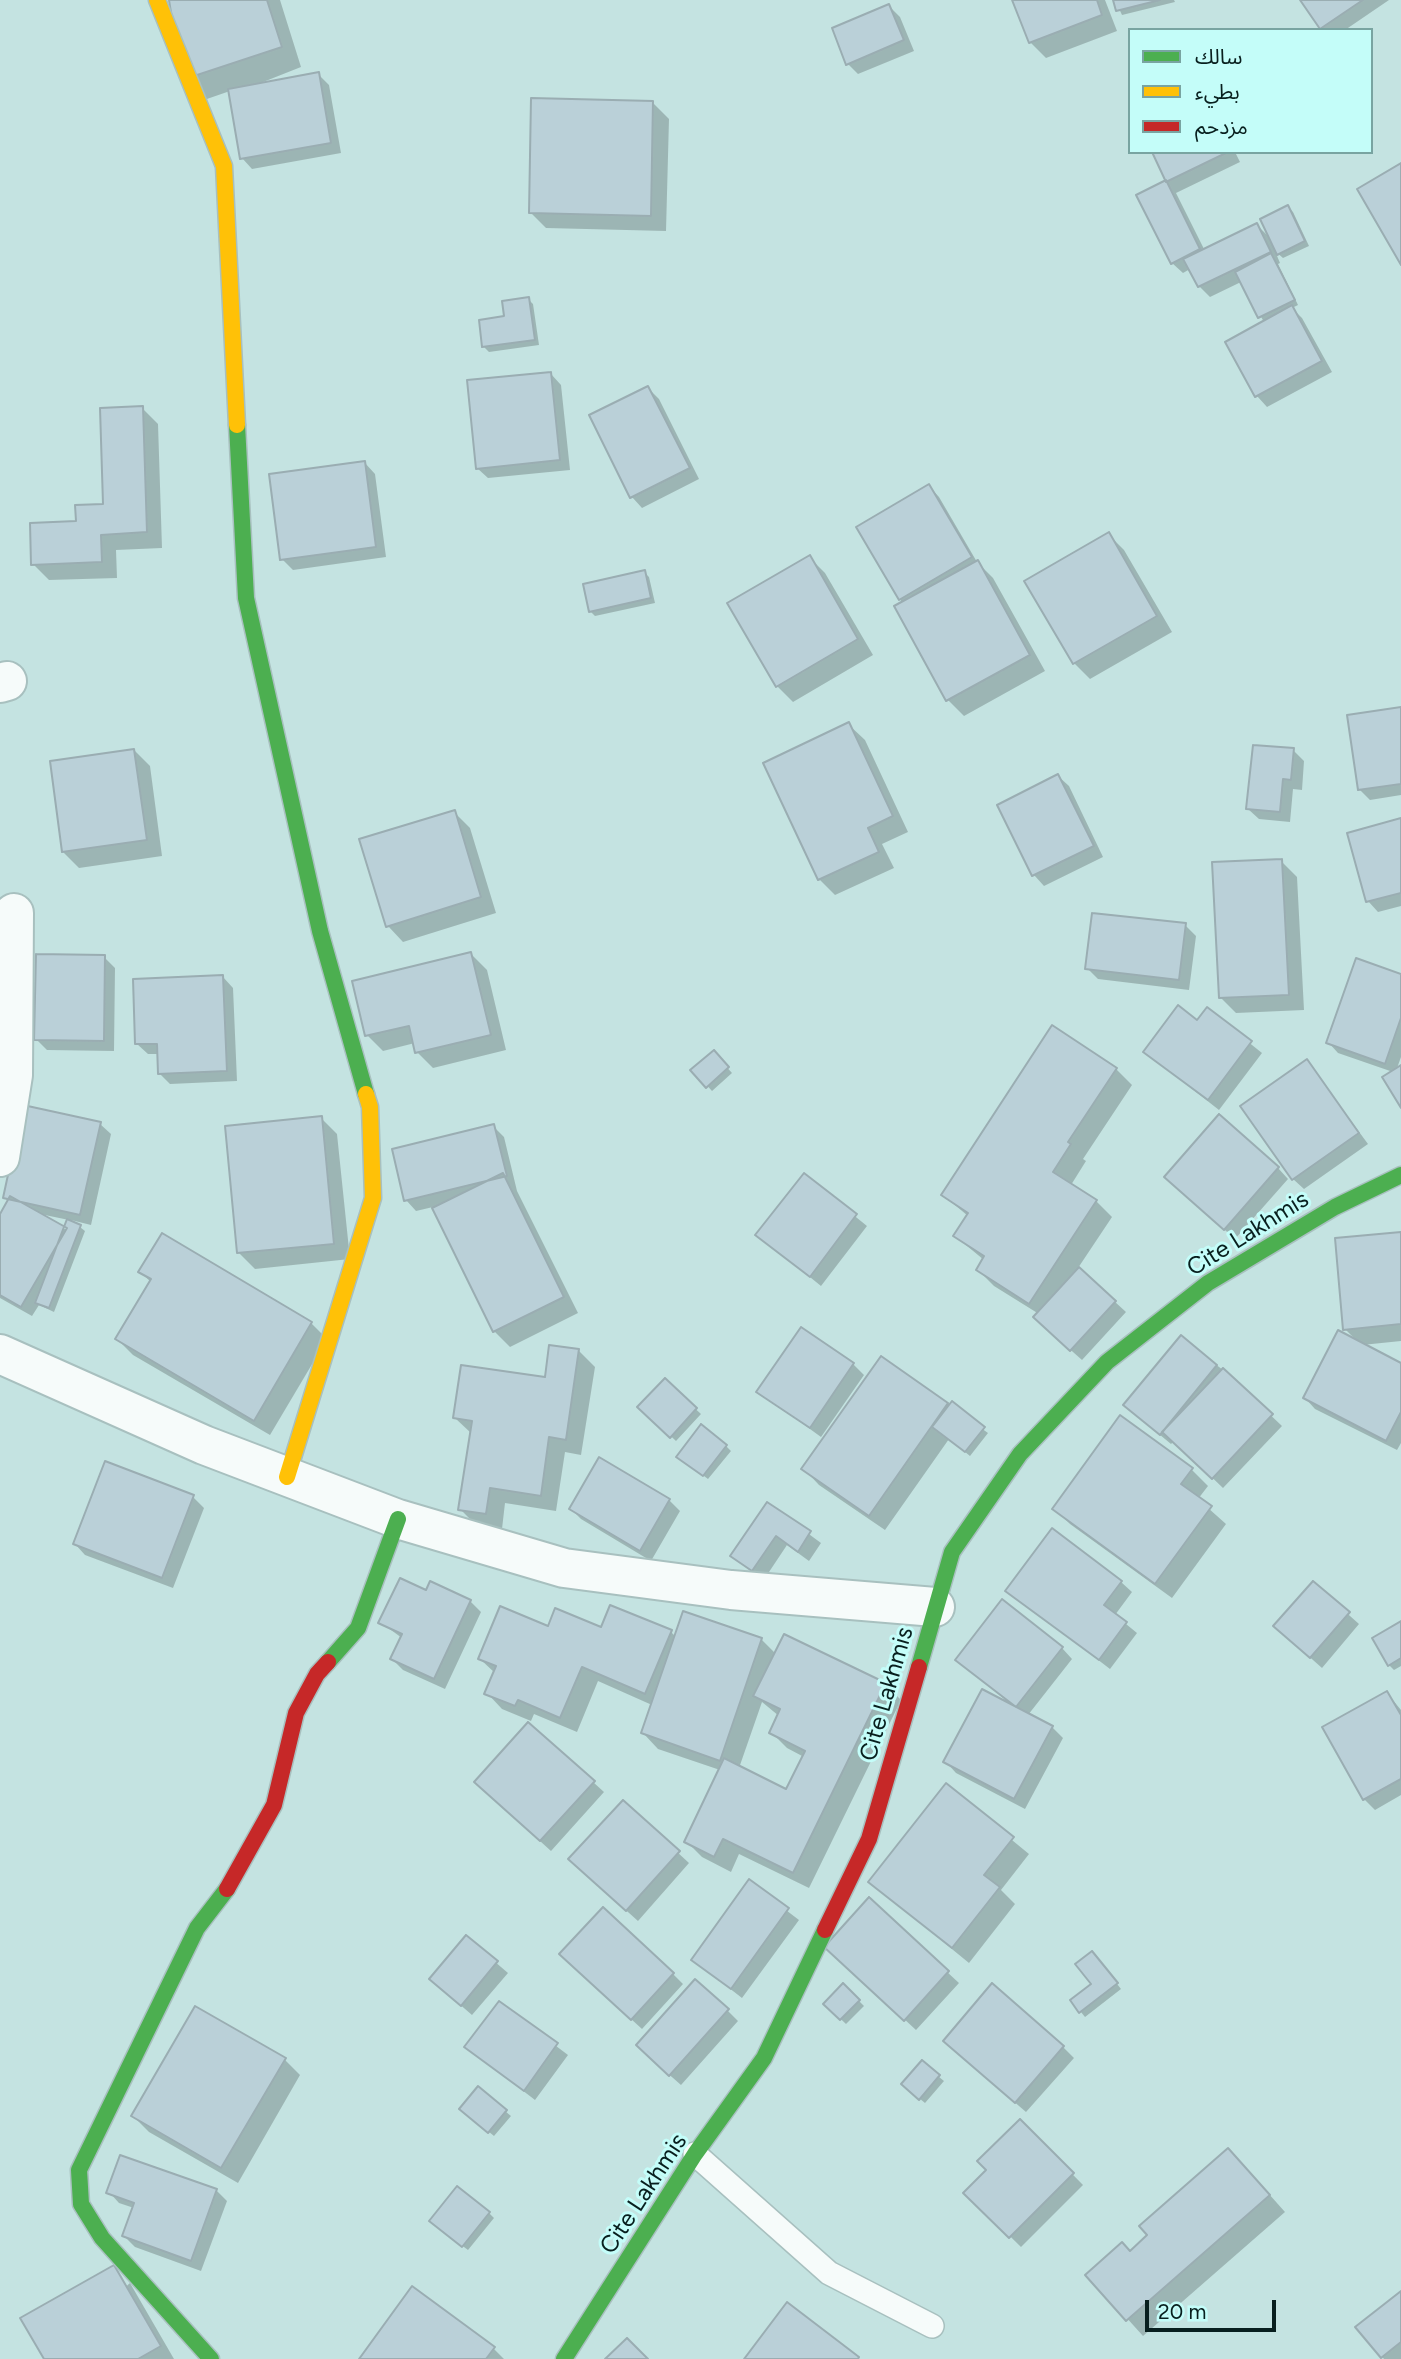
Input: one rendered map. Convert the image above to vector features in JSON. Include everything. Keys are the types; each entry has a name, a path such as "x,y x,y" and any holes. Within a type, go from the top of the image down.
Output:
{"street":[{"path":"157,0 224,166 246,598 320,931 370,1107 373,1199 287,1477"},
{"path":"0,1157 13,1076 14,913"},
{"name":"Cite Lakhmis","path":"564,2359 695,2154 764,2058 869,1839 952,1552 1020,1454 1107,1363 1208,1283 1335,1207 1401,1175"},
{"path":"0,1354 204,1444 287,1477 398,1519 564,1569 731,1590 935,1607"},
{"path":"211,2359 102,2238 81,2204 79,2171 197,1928 236,1877 274,1805 296,1713 317,1674 358,1628 398,1519"}],"lane":[{"path":"695,2154 829,2273 932,2326"}],"building":[{"path":"169,0 267,0 282,47 182,80"},
{"path":"1012,0 1097,0 1102,15 1029,43"},
{"path":"1113,0 1160,0 1116,11"},
{"path":"1300,0 1363,0 1321,28"},
{"path":"889,4 904,40 846,65 832,28"},
{"path":"319,72 331,143 240,159 228,89"},
{"path":"531,98 653,101 651,216 529,213"},
{"path":"1153,154 1224,154 1166,182"},
{"path":"1401,163 1401,265 1357,189"},
{"path":"1166,180 1200,249 1171,264 1136,195"},
{"path":"1288,205 1305,241 1277,255 1260,219"},
{"path":"1257,223 1271,252 1198,287 1183,259"},
{"path":"1271,253 1295,300 1258,318 1235,272"},
{"path":"529,297 535,340 482,347 479,320 504,316 502,301"},
{"path":"1292,305 1322,361 1255,397 1225,342"},
{"path":"551,372 560,460 476,469 467,380"},
{"path":"648,386 690,468 630,498 589,415"},
{"path":"143,406 147,532 101,535 102,562 31,565 30,523 76,521 75,505 103,504 100,408"},
{"path":"365,461 376,547 280,560 269,474"},
{"path":"929,484 972,557 899,600 856,527"},
{"path":"1109,532 1157,616 1073,664 1024,581"},
{"path":"810,555 858,639 776,687 727,603"},
{"path":"978,560 1030,655 946,701 894,606"},
{"path":"645,570 651,598 589,612 583,584"},
{"path":"1401,707 1401,784 1358,790 1347,715"},
{"path":"849,722 893,816 868,828 879,852 818,880 763,763"},
{"path":"1253,745 1294,748 1291,780 1283,779 1280,812 1246,809"},
{"path":"134,749 147,840 62,852 50,761"},
{"path":"1058,774 1094,846 1032,876 997,805"},
{"path":"455,810 481,897 386,927 359,839"},
{"path":"1401,818 1401,893 1366,902 1347,833"},
{"path":"1282,859 1289,995 1219,998 1212,862"},
{"path":"1092,913 1186,923 1179,980 1085,969"},
{"path":"471,952 491,1035 415,1053 409,1026 365,1036 352,981"},
{"path":"36,954 105,955 104,1041 34,1040"},
{"path":"1356,958 1401,974 1401,1018 1385,1064 1326,1043"},
{"path":"223,975 227,1071 158,1074 157,1044 135,1044 133,979"},
{"path":"1178,1005 1197,1020 1207,1007 1252,1041 1208,1100 1143,1052"},
{"path":"1052,1025 1117,1068 1068,1142 1071,1144 1053,1172 1097,1200 1029,1304 976,1270 984,1256 953,1236 968,1213 941,1195"},
{"path":"714,1050 729,1067 706,1088 690,1070"},
{"path":"1307,1059 1359,1133 1292,1180 1240,1106"},
{"path":"1401,1065 1401,1108 1382,1077"},
{"path":"23,1105 101,1122 80,1215 3,1198"},
{"path":"1219,1114 1279,1167 1224,1230 1164,1177"},
{"path":"322,1116 334,1244 237,1253 225,1126"},
{"path":"494,1124 507,1176 404,1201 392,1149"},
{"path":"503,1173 564,1297 493,1332 432,1208"},
{"path":"804,1173 857,1214 810,1277 755,1235"},
{"path":"10,1196 67,1228 21,1307 0,1295 0,1214"},
{"path":"67,1219 81,1225 49,1308 35,1303"},
{"path":"1401,1232 1401,1324 1343,1330 1335,1238"},
{"path":"162,1233 312,1322 254,1421 115,1339 151,1279 138,1272"},
{"path":"1079,1267 1116,1301 1070,1351 1033,1317"},
{"path":"801,1327 854,1363 810,1428 756,1392"},
{"path":"1338,1330 1401,1363 1401,1412 1386,1441 1303,1398"},
{"path":"1181,1335 1217,1365 1160,1435 1123,1405"},
{"path":"549,1345 579,1349 566,1440 549,1437 541,1496 490,1488 486,1514 458,1510 472,1421 453,1418 461,1365 545,1377"},
{"path":"881,1356 948,1403 869,1516 801,1469"},
{"path":"1223,1368 1273,1414 1212,1479 1162,1432"},
{"path":"665,1378 697,1408 670,1438 637,1407"},
{"path":"952,1401 985,1427 965,1452 932,1427"},
{"path":"1120,1415 1193,1468 1181,1484 1212,1506 1155,1584 1052,1509"},
{"path":"701,1424 727,1445 703,1476 676,1457"},
{"path":"599,1457 670,1499 640,1551 569,1509"},
{"path":"105,1461 194,1495 162,1578 73,1544"},
{"path":"767,1502 811,1531 798,1552 776,1536 752,1571 730,1556"},
{"path":"1052,1528 1122,1581 1104,1605 1127,1622 1099,1660 1005,1591"},
{"path":"400,1578 426,1590 430,1581 471,1600 434,1679 390,1659 402,1634 378,1623"},
{"path":"1313,1581 1350,1612 1310,1658 1273,1626"},
{"path":"1002,1599 1063,1647 1016,1707 955,1660"},
{"path":"610,1605 672,1630 645,1694 582,1667 560,1718 518,1700 515,1706 484,1694 496,1666 478,1659 500,1606 548,1626 555,1608 601,1627"},
{"path":"683,1611 762,1638 720,1761 641,1733"},
{"path":"1401,1621 1401,1658 1388,1666 1372,1638"},
{"path":"784,1634 886,1683 793,1873 723,1839 714,1857 684,1842 724,1758 786,1789 805,1751 769,1733 780,1709 753,1696"},
{"path":"982,1689 1053,1726 1014,1799 943,1762"},
{"path":"1387,1691 1401,1715 1401,1779 1363,1800 1322,1727"},
{"path":"528,1722 595,1781 540,1841 474,1782"},
{"path":"946,1783 1014,1837 984,1875 1000,1887 952,1948 868,1882"},
{"path":"623,1800 680,1851 626,1911 568,1859"},
{"path":"749,1879 789,1908 731,1989 691,1960"},
{"path":"869,1897 949,1971 904,2021 824,1947"},
{"path":"603,1907 674,1973 631,2020 559,1954"},
{"path":"466,1935 498,1961 461,2006 429,1979"},
{"path":"1092,1951 1118,1983 1079,2013 1070,2000 1091,1984 1075,1964"},
{"path":"695,1979 729,2009 669,2076 636,2045"},
{"path":"843,1983 860,2000 840,2020 823,2004"},
{"path":"992,1983 1064,2046 1015,2103 943,2041"},
{"path":"499,2001 558,2043 524,2091 464,2047"},
{"path":"195,2006 286,2058 221,2168 131,2116"},
{"path":"922,2060 940,2075 919,2100 901,2084"},
{"path":"478,2086 507,2110 488,2133 459,2109"},
{"path":"1020,2119 1074,2173 1009,2238 963,2193 986,2170 977,2161"},
{"path":"1228,2148 1270,2195 1126,2321 1085,2275 1122,2242 1130,2251 1147,2235 1139,2226"},
{"path":"120,2155 217,2189 191,2261 122,2236 134,2203 106,2193"},
{"path":"457,2186 490,2212 462,2247 429,2221"},
{"path":"114,2265 161,2346 138,2359 44,2359 20,2318"},
{"path":"412,2286 495,2347 486,2359 359,2359"},
{"path":"1401,2291 1401,2342 1381,2358 1355,2327"},
{"path":"787,2302 859,2357 858,2359 744,2359"},
{"path":"627,2338 648,2359 605,2359"}],"traffic: fast":[{"path":"237,425 246,598 320,931 366,1094"},
{"path":"919,1667 952,1552 1020,1454 1107,1362 1208,1283 1335,1207 1401,1175"},
{"path":"328,1662 358,1628 398,1519"},
{"path":"211,2359 102,2238 81,2204 79,2170 197,1928 227,1889"},
{"path":"564,2359 695,2154 764,2058 825,1930"}],"traffic: slow":[{"path":"157,0 224,166 237,425"},
{"path":"287,1477 373,1198 370,1107 366,1094"}],"traffic: jam":[{"path":"227,1889 274,1805 296,1713 317,1674 328,1662"},
{"path":"825,1930 869,1839 919,1667"}]}
